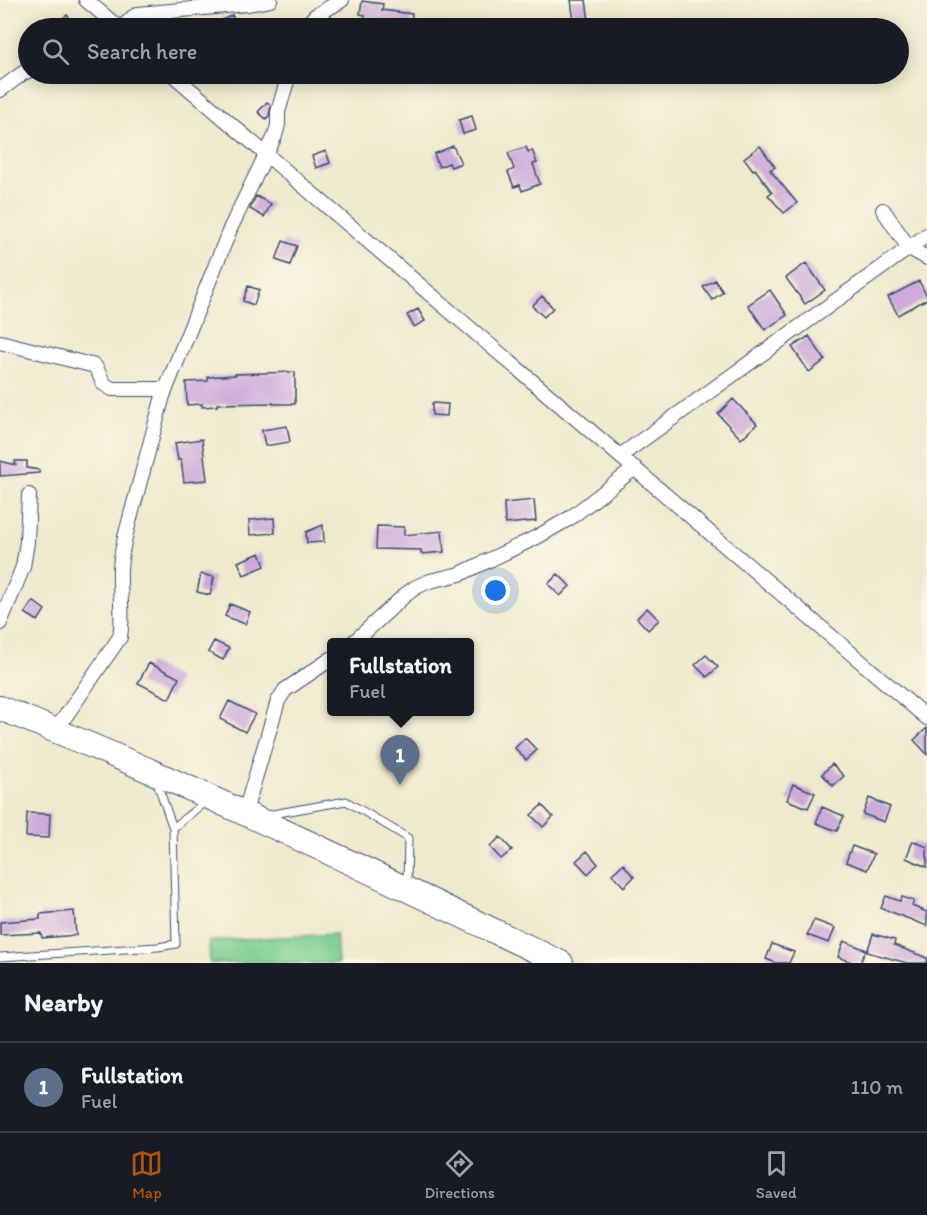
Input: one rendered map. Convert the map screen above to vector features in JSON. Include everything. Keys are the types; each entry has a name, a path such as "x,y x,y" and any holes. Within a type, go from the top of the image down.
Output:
{"highway":[{"path":"0,708 56,730 250,815 561,963"}],"street":[{"path":"86,0 108,18"},
{"path":"132,18 138,14 270,0"},
{"path":"313,18 342,0"},
{"path":"0,90 18,76"},
{"path":"184,84 927,718"},
{"path":"56,730 120,638 123,620 121,554 166,389 231,227 275,136 278,112 286,84"},
{"path":"883,210 909,248 927,258"},
{"path":"620,456 927,235"},
{"path":"0,342 95,366 104,384 112,389 166,389"},
{"path":"358,638 416,586 460,574 537,537 570,518 635,468"},
{"path":"0,623 23,567 27,542 29,495"},
{"path":"250,815 278,701 285,690 327,662"}],"lane":[{"path":"0,957 177,944 173,828 153,772"},
{"path":"173,828 211,798"},
{"path":"250,815 346,801 408,838 407,890"}],"green space":[{"path":"336,934 338,963 210,963 209,941"}],"building":[{"path":"571,0 586,0 589,18 574,18"},
{"path":"362,1 383,4 382,10 412,14 411,18 365,18 365,15 360,14"},
{"path":"267,102 271,105 269,116 266,119 258,112"},
{"path":"472,116 476,130 463,134 459,120"},
{"path":"453,146 461,163 451,167 449,163 439,167 434,154"},
{"path":"760,146 775,167 770,170 797,203 784,213 768,195 772,192 744,158"},
{"path":"526,147 528,152 532,150 537,163 533,164 540,184 522,191 520,185 514,187 508,172 514,169 508,153"},
{"path":"326,151 330,163 316,168 312,156"},
{"path":"256,196 271,204 264,217 250,209"},
{"path":"283,241 297,246 290,265 276,260"},
{"path":"806,263 825,290 805,304 786,278"},
{"path":"715,280 723,292 712,300 703,287"},
{"path":"919,281 927,299 898,315 888,297"},
{"path":"248,286 259,290 254,305 243,301"},
{"path":"770,290 787,315 765,330 748,305"},
{"path":"542,296 553,308 544,317 532,306"},
{"path":"418,309 425,321 414,327 407,315"},
{"path":"809,336 825,360 809,372 792,347"},
{"path":"295,372 295,404 217,404 217,406 202,407 202,404 187,405 186,382 208,381 208,377 235,374"},
{"path":"733,399 757,424 741,439 718,414"},
{"path":"432,403 448,404 447,416 432,415"},
{"path":"287,426 290,442 265,446 262,430"},
{"path":"202,439 207,480 184,482 181,460 178,460 175,443"},
{"path":"0,461 16,465 15,461 27,461 27,468 39,470 39,473 0,476"},
{"path":"534,500 536,521 505,524 504,503"},
{"path":"274,518 275,533 250,535 249,520"},
{"path":"323,525 324,542 307,543 306,532"},
{"path":"377,526 404,527 404,535 442,531 444,552 421,554 421,550 376,549"},
{"path":"260,553 265,566 244,575 238,562"},
{"path":"201,574 214,577 210,595 197,592"},
{"path":"558,574 570,586 560,596 548,584"},
{"path":"33,601 45,610 38,621 25,613"},
{"path":"230,604 250,612 245,624 225,616"},
{"path":"647,608 659,620 648,630 637,618"},
{"path":"214,641 229,648 223,660 208,652"},
{"path":"706,655 718,667 707,677 695,665"},
{"path":"149,663 179,678 169,699 138,683"},
{"path":"229,701 255,714 245,732 220,719"},
{"path":"927,728 927,754 914,740"},
{"path":"525,738 537,750 526,760 515,748"},
{"path":"832,764 844,776 833,786 822,774"},
{"path":"793,784 815,793 808,808 787,800"},
{"path":"869,798 890,807 884,822 863,814"},
{"path":"542,805 553,817 543,827 531,815"},
{"path":"822,807 844,816 837,831 816,823"},
{"path":"27,813 50,814 49,838 26,837"},
{"path":"500,837 512,850 501,859 490,847"},
{"path":"913,841 927,847 927,867 906,858"},
{"path":"852,846 874,854 867,870 846,862"},
{"path":"587,851 598,864 588,874 576,861"},
{"path":"623,864 634,877 624,887 612,874"},
{"path":"886,896 900,901 902,897 914,901 912,906 927,912 927,926 881,908"},
{"path":"74,911 76,935 42,938 41,933 0,935 0,922 40,919 40,914"},
{"path":"814,920 835,928 829,943 807,935"},
{"path":"873,934 895,940 894,945 927,958 927,963 907,963 867,952"},
{"path":"844,941 866,950 860,963 838,957"},
{"path":"772,944 794,952 789,963 776,963 766,959"}],"place":[{"name":"Fullstation","path":"400,785"}]}
